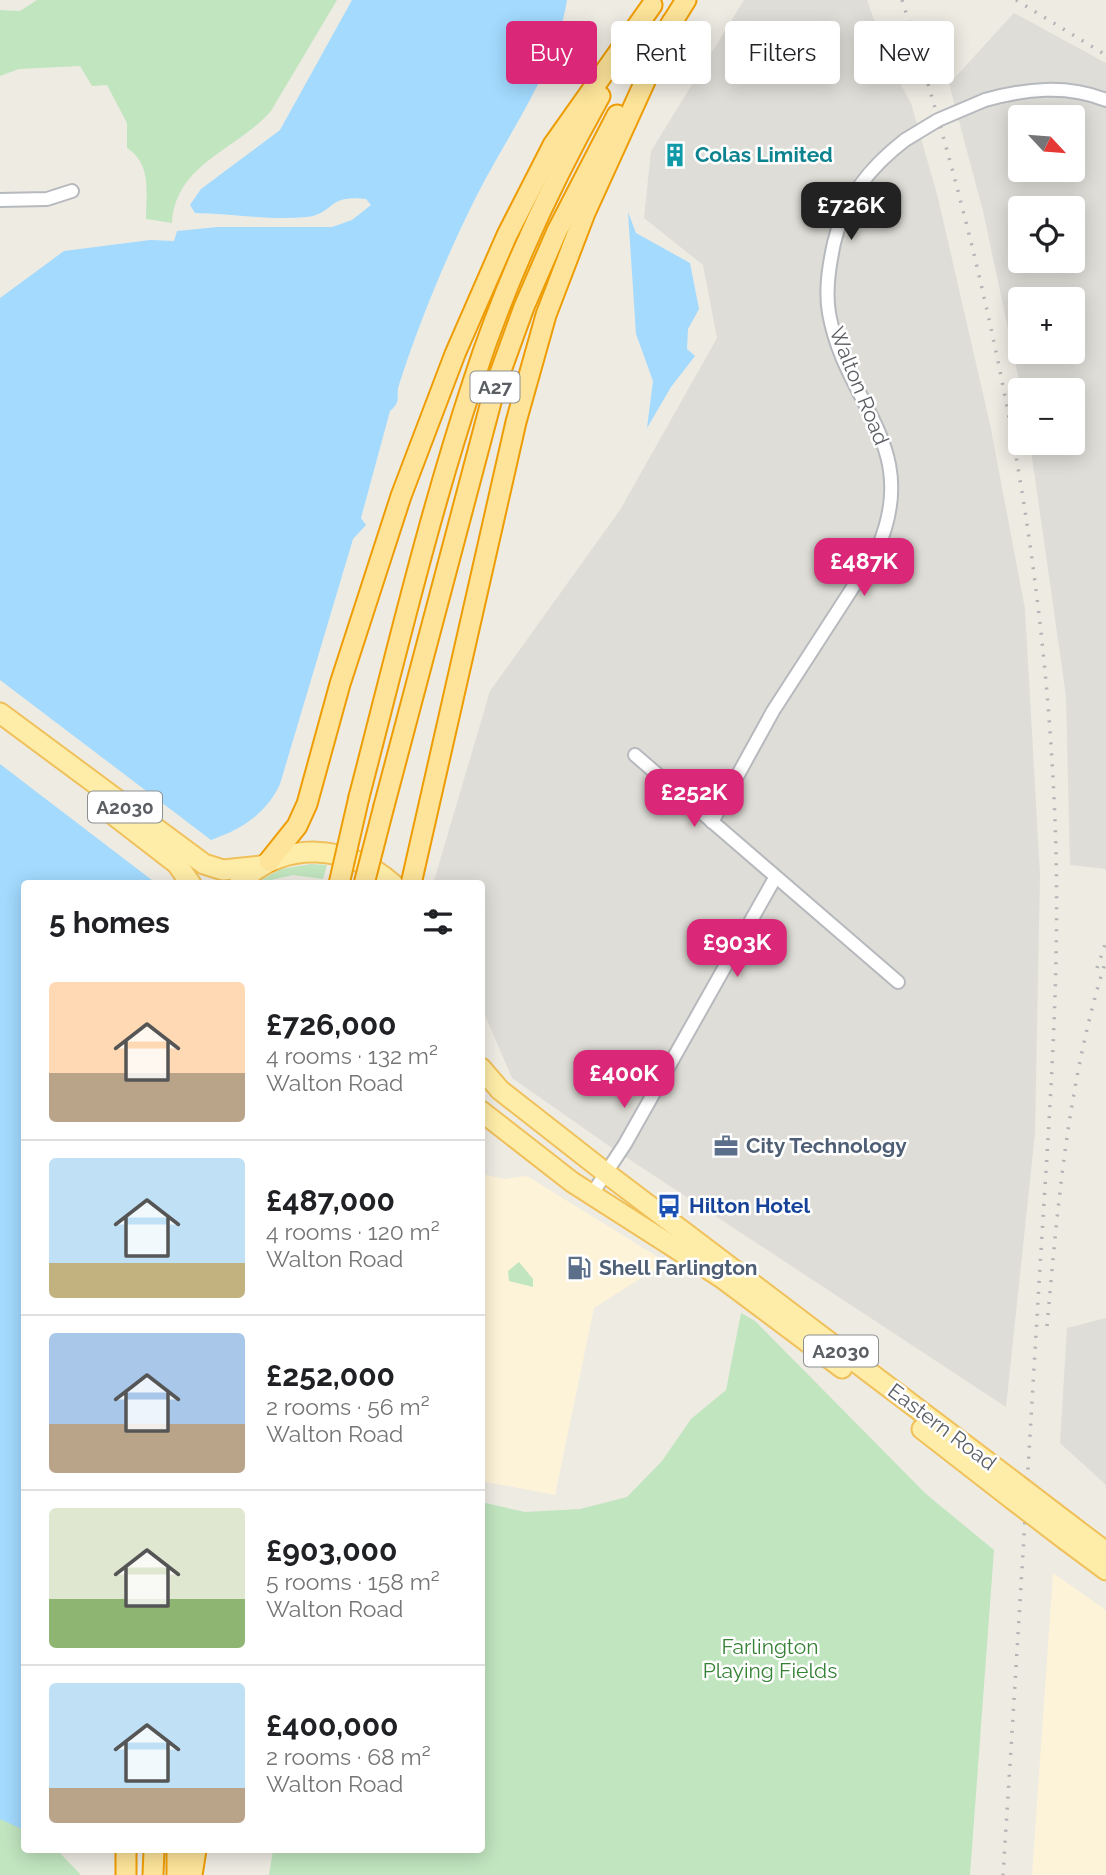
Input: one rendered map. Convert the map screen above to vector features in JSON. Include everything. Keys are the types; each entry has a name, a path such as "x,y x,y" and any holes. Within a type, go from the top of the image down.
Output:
{"highway":[{"name":"A27","path":"673,21 686,0"},
{"name":"A27","path":"340,880 423,550 473,380 554,188 653,2"},
{"path":"265,863 297,826 307,804 340,684 401,496 455,354 497,259 553,145 653,2"},
{"name":"A27","path":"366,880 495,387 557,231 635,84"},
{"path":"412,880 516,422 546,315 585,213 644,84"},
{"path":"126,1853 126,1875"},
{"path":"153,1875 154,1853"},
{"path":"177,1853 177,1875"},
{"path":"192,1875 196,1853"}],"main road":[{"name":"A2030","path":"0,713 204,864 223,870 265,863"},
{"name":"A2030","path":"0,729 177,864 188,880"},
{"path":"244,880 265,863 301,852 331,852 365,862 388,880"},
{"name":"Eastern Road","path":"485,1073 500,1090 572,1143 606,1173 1070,1534 1106,1570"},
{"name":"Eastern Road","path":"485,1114 592,1194 722,1278 1015,1492"},
{"name":"Eastern Road","path":"1070,1534 1106,1552"}],"street":[{"name":"Walton Road","path":"712,822 774,711 877,550 889,523 893,484 882,437 829,313 828,286 838,226 856,190 876,162 905,140 938,120 985,100 1041,89 1086,94 1106,100"},
{"path":"0,200 47,199 72,191"},
{"path":"635,755 898,982"},
{"path":"592,1194 775,878"}],"shaded area":[{"path":"744,0 867,0 874,21 854,21 854,84 900,84 911,103 938,198 990,424 1025,609 1040,875 1035,1133 1006,1407 612,1148 512,1078 485,1015 485,880 434,880 490,691 620,510 717,338 703,265 644,218 651,151 692,84 711,84 711,54 725,31 725,84 840,84 840,21 731,21"},
{"path":"1014,13 1106,63 1106,869 1070,865 1066,696 1032,455 1085,455 1085,378 1018,378 1015,364 1085,364 1085,287 1008,287 1008,329 983,211 949,84 954,84 954,79"},
{"path":"485,1175 505,1179 527,1176 666,1262 594,1308 555,1495 485,1482"},
{"path":"1106,1318 1106,1485 1060,1443 1067,1328"},
{"path":"1053,1573 1106,1610 1106,1875 1032,1875"}],"green space":[{"path":"37,0 337,0 271,111 196,172 184,186 176,203 172,223 146,219 147,189 144,171 141,162 127,148 127,123 107,85 92,86 80,66 19,69 0,76 0,10 20,11"},
{"path":"311,864 327,865 323,879 293,875 261,880 281,869"},
{"path":"519,1262 533,1279 533,1287 509,1281 508,1271"},
{"name":"Farlington Playing Fields","path":"741,1313 755,1321 926,1494 994,1550 970,1875 269,1875 273,1853 485,1853 485,1503 525,1512 580,1509 627,1497 662,1461 691,1419 726,1390"},
{"path":"21,1407 21,1853 60,1853 81,1875 0,1875 0,1818"}],"water":[{"path":"352,0 567,0 562,21 506,21 506,84 538,84 466,218 415,339 398,388 397,403 390,411 361,518 366,525 353,539 280,784 268,804 252,819 211,840 0,680 0,298 64,251 150,240 174,241 177,231 218,227 332,227 352,220 371,205 366,199 344,199 322,212 306,217 195,213 190,205 201,189 280,130"},
{"path":"628,212 636,233 690,263 699,309 688,329 687,349 695,356 671,387 647,428 653,381 636,334"},
{"path":"0,764 152,880 21,880 21,1829 0,1819"}],"railway":[{"path":"902,0 961,201 1007,405 1039,611 1055,820 1053,1044 1003,1875"},
{"path":"1016,0 1106,55"},
{"path":"1097,968 1106,942"},
{"path":"1047,1326 1066,1142 1082,1050 1106,960"}],"place":[{"name":"Colas Limited","path":"675,155"},
{"name":"City Technology","path":"726,1146"},
{"name":"Hilton Hotel","path":"669,1206"},
{"name":"Shell Farlington","path":"579,1268"}]}
